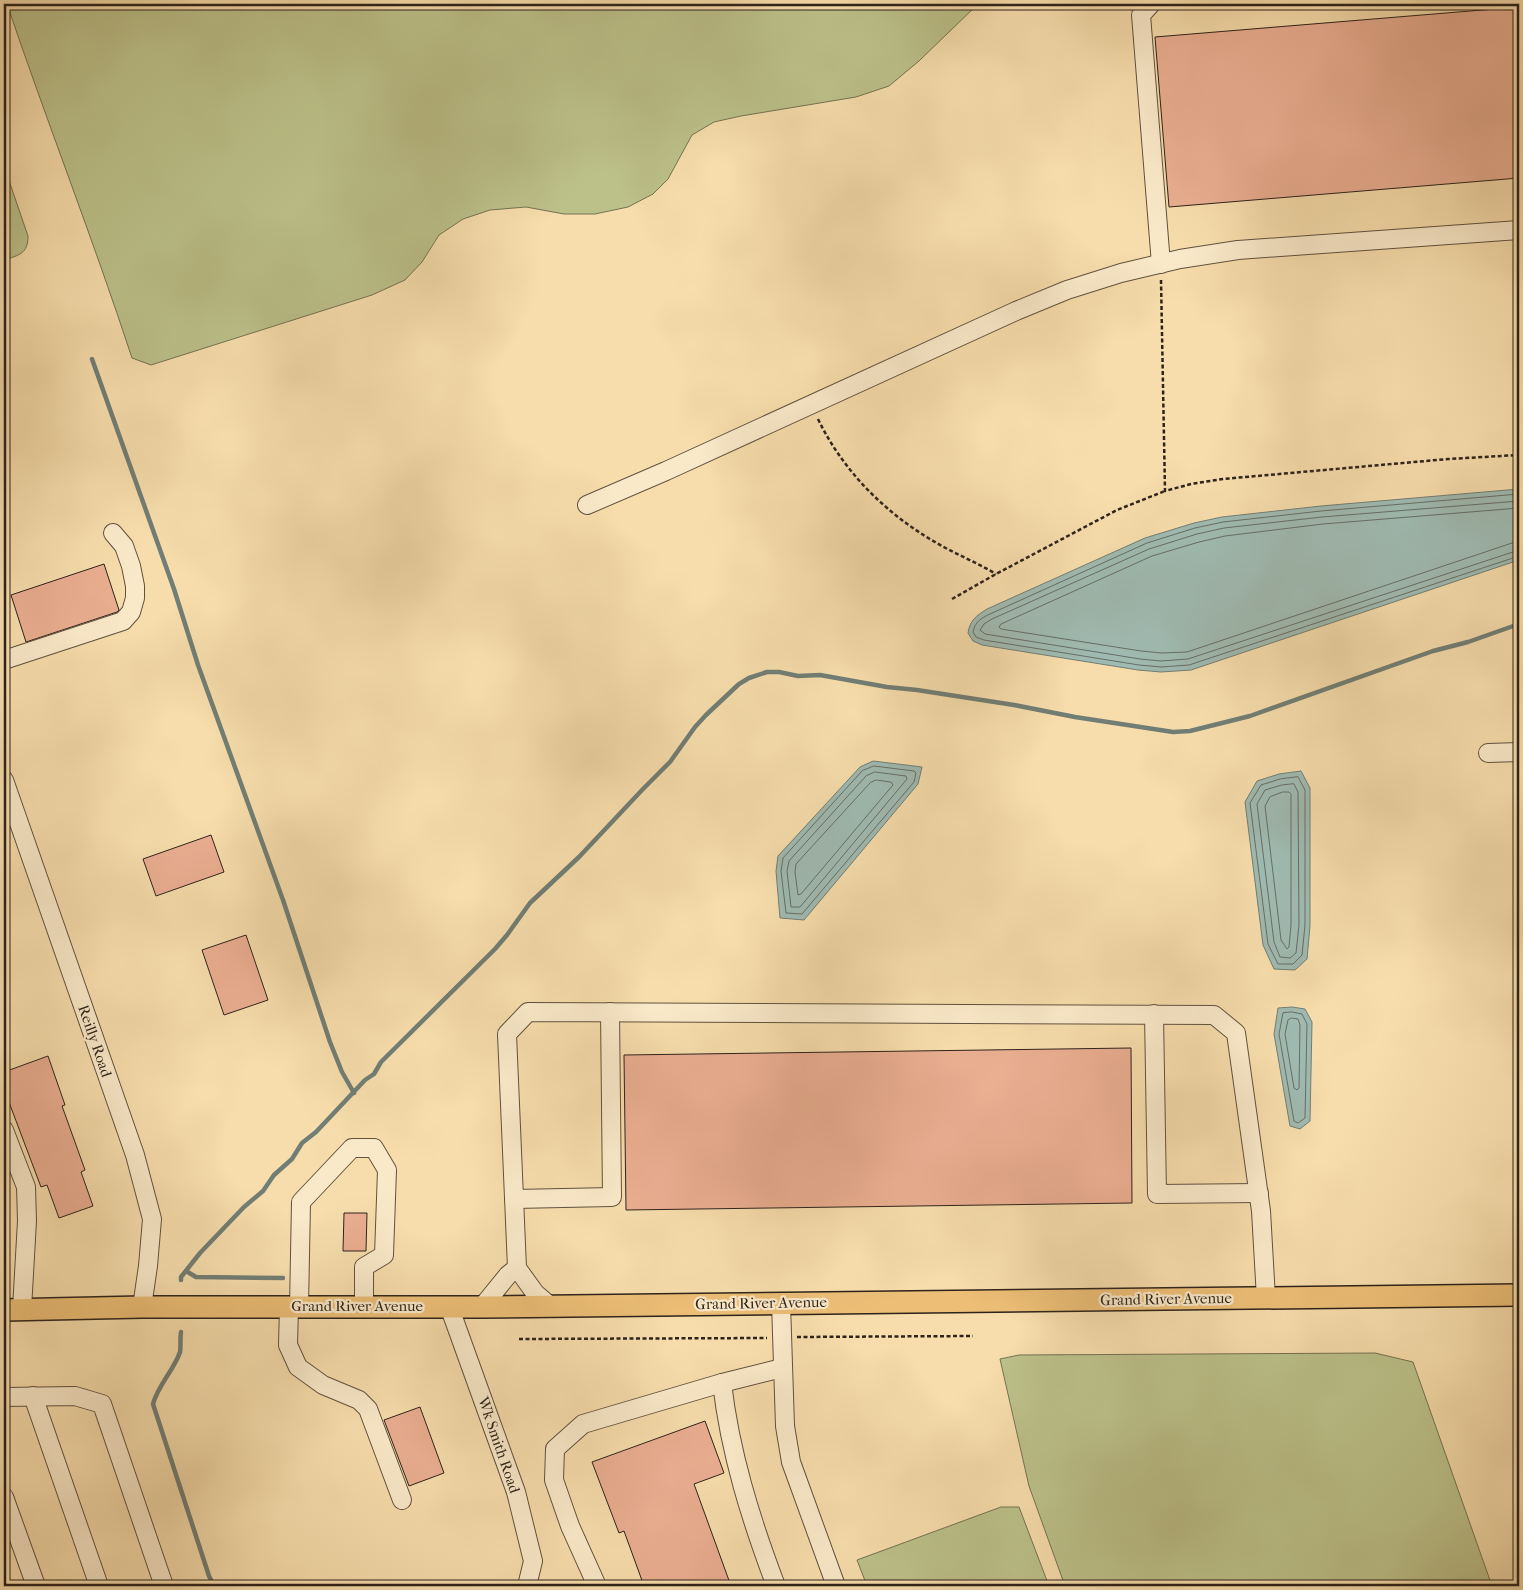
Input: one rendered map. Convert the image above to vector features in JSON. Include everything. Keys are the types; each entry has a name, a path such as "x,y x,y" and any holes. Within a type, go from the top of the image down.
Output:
{"main road":[{"name":"Grand River Avenue","path":"13,1310 142,1307 482,1307 1519,1296"}],"street":[{"path":"1151,4 1141,15 1161,264"},
{"path":"587,504 666,471 1042,300 1120,273 1238,250 1519,230"},
{"path":"4,660 123,621 131,612 135,598 131,566 124,546 113,533"},
{"path":"1488,753 1519,752"},
{"name":"Reilly Road","path":"4,780 135,1155 144,1188 152,1219 142,1307"},
{"path":"549,1305 535,1293 517,1268 507,1034 528,1012 1214,1014 1236,1033 1259,1193 1266,1298"},
{"path":"514,1199 612,1197 610,1012"},
{"path":"1154,1014 1157,1194 1259,1193"},
{"path":"4,1130 26,1187 27,1221 13,1310"},
{"path":"364,1306 364,1267 384,1255 387,1170 374,1148 352,1148 301,1202 294,1307 288,1345 298,1367 323,1385 359,1400 368,1409 402,1500"},
{"path":"482,1307 508,1274 517,1268"},
{"path":"781,1303 785,1426 791,1462 836,1586"},
{"name":"Wk Smith Road","path":"448,1306 516,1492 533,1560 527,1586"},
{"path":"596,1586 570,1526 554,1480 556,1449 583,1424 722,1382 782,1368"},
{"path":"722,1382 726,1419 739,1472 756,1535 776,1586"},
{"path":"33,1396 99,1586"},
{"path":"4,1397 75,1396 102,1404 164,1586"},
{"path":"4,1497 36,1586"}],"path":[{"path":"1161,264 1165,491"},
{"path":"811,405 837,454 854,476 879,502 933,542 974,561 996,574"},
{"path":"952,599 1117,510 1165,491 1191,484 1223,479 1448,459 1519,455"},
{"path":"519,1339 973,1336"}],"green space":[{"path":"7,4 978,4 919,61 889,86 856,97 714,122 692,135 668,179 653,194 628,207 595,214 564,214 526,207 490,210 463,219 439,235 422,262 405,280 372,295 151,365 132,358"},
{"path":"4,166 28,236 28,242 22,253 4,260"},
{"path":"1375,1353 1413,1362 1492,1586 1065,1586 1029,1486 1000,1359 1019,1355"},
{"path":"1001,1507 1019,1507 1049,1586 867,1586 857,1560"}],"water":[{"path":"1519,489 1519,560 1191,670 1161,672 1138,670 982,645 973,641 968,633 974,619 987,609 1145,538 1194,523 1222,517 1321,506"},
{"path":"873,761 922,767 918,784 804,920 780,918 776,871 778,856 860,767"},
{"path":"1301,771 1310,788 1310,926 1307,959 1295,970 1274,969 1263,945 1245,802 1257,781 1279,774"},
{"path":"1292,1007 1305,1009 1312,1022 1310,1121 1300,1129 1290,1126 1274,1034 1278,1008"}],"building":[{"path":"1519,7 1519,178 1169,207 1155,37"},
{"path":"104,564 119,610 117,612 26,642 11,595"},
{"path":"211,835 224,872 156,896 143,859"},
{"path":"246,935 268,1000 224,1015 202,950"},
{"path":"1131,1048 1132,1203 626,1210 624,1055"},
{"path":"48,1056 65,1105 62,1106 85,1170 81,1172 93,1206 59,1218 47,1185 41,1187 4,1089 4,1072"},
{"path":"344,1213 367,1213 366,1251 343,1251"},
{"path":"420,1407 444,1473 409,1486 384,1420"},
{"path":"705,1421 724,1473 694,1484 731,1586 644,1586 624,1531 619,1533 592,1462"}],"waterway":[{"path":"92,359 174,589 198,665 283,900 330,1042 342,1072 354,1093"},
{"path":"181,1280 181,1277 200,1253 244,1207 263,1191 274,1175 292,1159 302,1143 316,1132 365,1080 374,1074 381,1062 495,949 530,903 579,857 670,762 706,715 739,684 749,678 767,672 779,672 798,676 820,675 1173,732 1190,731 1250,716 1433,651 1468,642 1519,624"},
{"path":"186,1271 196,1277 283,1278"},
{"path":"181,1332 180,1352 158,1390 153,1404 209,1576 214,1586"}]}
